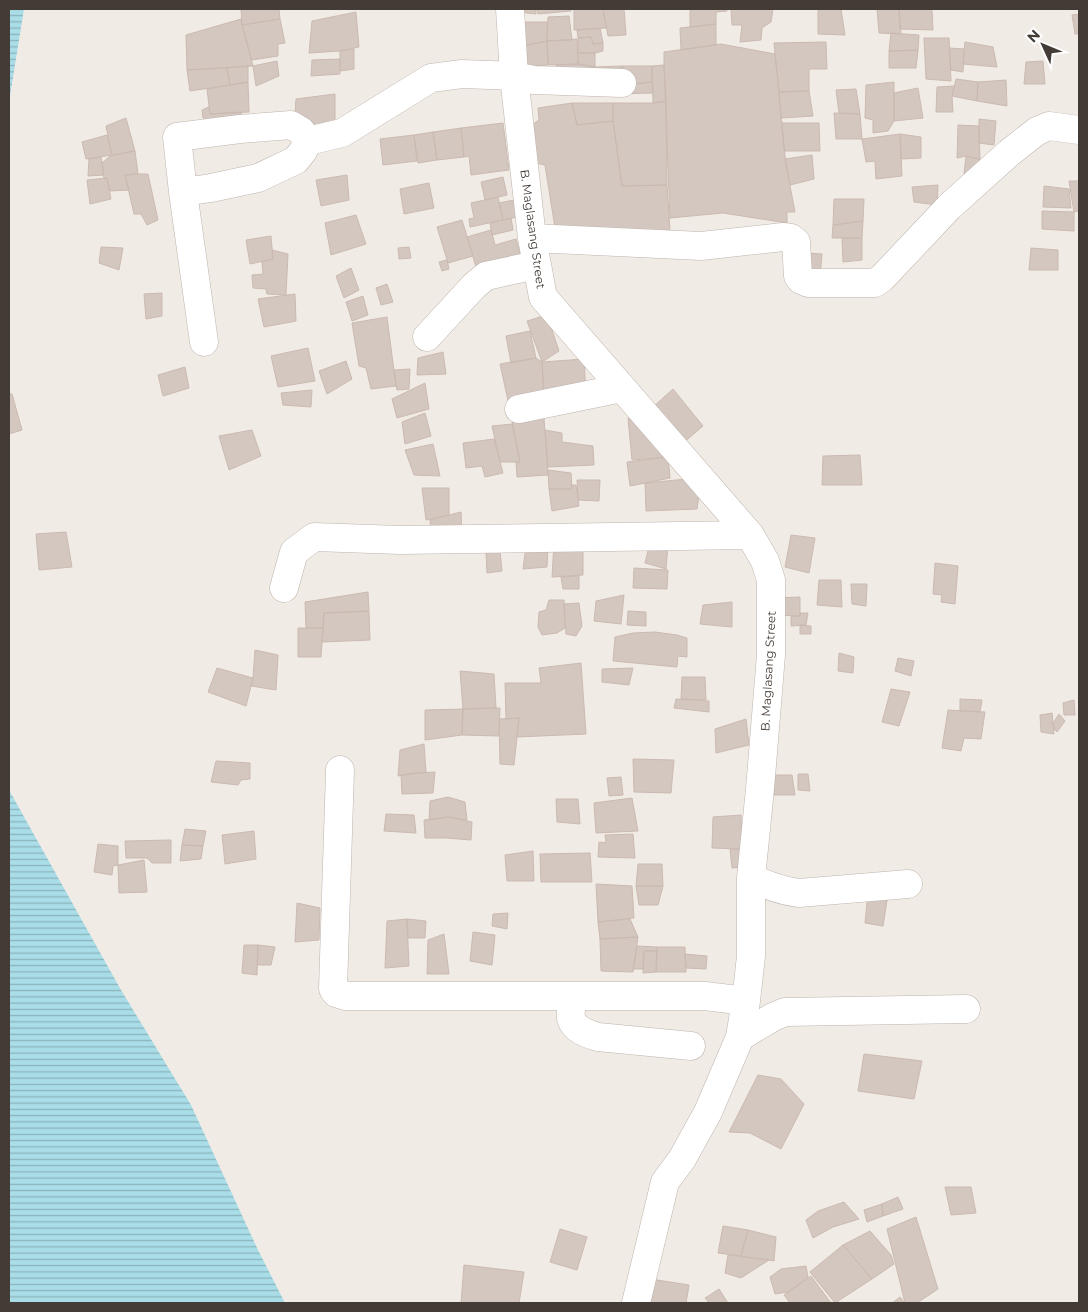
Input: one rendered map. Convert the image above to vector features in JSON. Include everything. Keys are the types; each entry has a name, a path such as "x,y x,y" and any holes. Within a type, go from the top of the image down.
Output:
{"street":[{"name":"B. Maglasang Street","path":"510,9 514,76 532,238 543,297 750,535 765,561 771,580 771,655 751,878 751,956 740,1038 708,1112 682,1159 666,1182 636,1303"},
{"path":"308,141 342,133 432,78 462,74 514,76 534,80 622,83"},
{"path":"204,342 177,137 240,129 291,126 301,131 308,141"},
{"path":"532,238 701,246 783,237 791,238 796,242 798,276 802,280 808,283 875,283 882,278 949,207 1010,153 1037,132 1049,126 1079,130"},
{"path":"183,192 258,178 296,160 308,141"},
{"path":"427,337 469,291 486,276 536,265"},
{"path":"519,409 622,388"},
{"path":"284,588 294,552 314,537 400,540 750,535"},
{"path":"340,770 333,989 336,993 346,996 705,996 746,1001"},
{"path":"751,878 788,892 908,884"},
{"path":"572,996 571,1018 580,1030 586,1034 598,1037 691,1046"},
{"path":"740,1038 785,1012 966,1009"}],"water":[{"path":"9,9 24,9 9,102"},
{"path":"9,790 121,990 191,1105 258,1250 285,1303 9,1303"}],"building":[{"path":"241,9 279,9 280,19 242,25"},
{"path":"518,9 536,9 536,14 518,12"},
{"path":"537,9 571,9 571,11 538,14"},
{"path":"574,9 603,9 606,28 574,30"},
{"path":"603,9 624,9 626,35 608,36"},
{"path":"690,9 727,9 727,11 716,12 716,24 690,27"},
{"path":"731,9 773,9 771,22 762,28 761,40 740,42 742,25 732,25"},
{"path":"818,9 841,9 845,35 818,34"},
{"path":"877,9 899,9 901,34 879,33"},
{"path":"899,9 932,9 933,30 900,29"},
{"path":"356,12 359,47 340,51 309,53 312,21"},
{"path":"1079,14 1079,34 1075,34 1072,15"},
{"path":"569,16 572,40 547,41 548,17"},
{"path":"241,19 253,66 187,70 186,35"},
{"path":"280,19 285,43 278,44 278,56 252,60 242,25"},
{"path":"521,22 547,22 547,41 523,46"},
{"path":"716,24 716,45 681,50 680,28"},
{"path":"600,28 603,43 593,44 591,37 578,38 577,30"},
{"path":"891,33 919,35 918,50 889,51"},
{"path":"591,37 593,44 603,43 603,51 578,53 578,38"},
{"path":"924,38 949,38 951,81 926,79"},
{"path":"577,39 578,64 548,65 547,41"},
{"path":"547,41 548,65 519,67 518,47"},
{"path":"826,42 827,69 809,69 809,91 779,92 774,43"},
{"path":"965,42 993,47 997,67 963,64"},
{"path":"721,44 775,54 786,165 795,212 787,212 787,223 723,213 670,218 664,52"},
{"path":"949,48 964,49 963,72 951,70"},
{"path":"354,49 354,69 340,71 340,51"},
{"path":"918,50 916,68 889,68 889,51"},
{"path":"578,53 595,53 595,67 578,64"},
{"path":"340,59 340,74 311,76 312,60"},
{"path":"277,61 279,76 256,86 253,66"},
{"path":"1043,61 1045,84 1024,84 1026,62"},
{"path":"578,64 595,67 596,75 556,74 556,65"},
{"path":"664,65 666,101 653,103 652,66"},
{"path":"248,66 248,82 230,85 227,68"},
{"path":"622,66 652,66 652,82 625,85 621,76"},
{"path":"622,66 621,76 596,75 595,67"},
{"path":"227,68 230,85 190,91 187,70"},
{"path":"956,79 978,82 977,101 952,96"},
{"path":"1006,80 1007,106 977,101 978,82"},
{"path":"248,82 249,112 210,114 207,89"},
{"path":"652,82 653,93 616,94 616,86"},
{"path":"894,82 894,121 888,131 873,133 873,120 865,118 866,85"},
{"path":"954,86 952,96 953,112 936,112 937,87"},
{"path":"918,88 923,118 894,121 894,93"},
{"path":"856,89 860,114 839,113 836,90"},
{"path":"809,91 813,116 781,118 779,92"},
{"path":"335,94 335,121 304,129 295,114 296,99"},
{"path":"666,101 667,185 622,186 613,121 613,103 653,103"},
{"path":"572,103 613,103 613,121 577,125"},
{"path":"572,103 577,125 613,121 622,186 667,185 670,231 555,228 545,165 536,163 532,125 539,120 538,108"},
{"path":"209,107 210,114 241,112 242,118 212,123 203,118 202,110"},
{"path":"834,113 860,114 862,139 836,139"},
{"path":"126,118 135,151 112,155 106,126"},
{"path":"979,119 996,121 994,145 979,143"},
{"path":"503,123 509,170 471,175 469,156 464,157 461,128"},
{"path":"782,123 819,123 820,151 784,151"},
{"path":"958,125 979,126 980,159 966,156 957,158"},
{"path":"461,128 464,157 437,160 433,132"},
{"path":"433,132 437,160 418,163 414,135"},
{"path":"900,134 902,176 876,179 875,161 866,162 862,139"},
{"path":"900,134 921,137 921,158 901,159"},
{"path":"107,135 112,155 86,159 82,142"},
{"path":"414,135 417,161 383,165 380,139"},
{"path":"135,151 138,174 125,175 129,190 110,191 107,178 104,179 102,163 110,156"},
{"path":"812,155 814,179 790,185 785,159"},
{"path":"966,156 986,161 982,176 964,174"},
{"path":"101,157 104,175 88,176 89,159"},
{"path":"148,174 158,220 147,225 141,214 134,214 125,175"},
{"path":"347,175 349,200 321,206 316,180"},
{"path":"503,177 507,195 485,200 481,182"},
{"path":"107,178 111,199 90,204 87,180"},
{"path":"1069,181 1079,181 1079,211 1074,212"},
{"path":"429,183 434,208 404,214 400,189"},
{"path":"938,185 937,205 914,202 912,187"},
{"path":"1044,186 1069,189 1071,208 1043,207"},
{"path":"498,197 503,220 470,227 469,219 474,218 471,203"},
{"path":"834,199 864,199 863,221 833,225"},
{"path":"514,200 517,217 503,220 499,203"},
{"path":"1042,211 1074,212 1074,231 1042,229"},
{"path":"356,215 366,244 331,255 325,223"},
{"path":"511,218 513,230 492,235 490,223"},
{"path":"462,220 473,256 448,263 437,227"},
{"path":"863,221 862,238 832,238 833,225"},
{"path":"491,230 495,245 516,239 523,264 479,277 467,237"},
{"path":"271,236 273,259 250,264 246,240"},
{"path":"842,238 862,238 862,260 843,262"},
{"path":"101,247 123,248 119,270 99,263"},
{"path":"409,247 411,258 399,259 398,248"},
{"path":"1031,248 1058,250 1058,270 1029,270"},
{"path":"272,250 288,254 286,295 267,294 266,289 253,288 252,275 263,274 262,262 273,259"},
{"path":"808,253 822,254 820,277 805,277"},
{"path":"447,260 449,269 442,271 439,262"},
{"path":"351,268 359,290 344,298 336,276"},
{"path":"387,284 393,302 381,305 376,288"},
{"path":"162,293 162,316 146,319 144,294"},
{"path":"295,294 296,321 264,327 258,299"},
{"path":"363,296 368,315 352,321 346,302"},
{"path":"547,315 559,351 542,362 527,321"},
{"path":"387,317 396,386 371,389 366,368 359,366 352,323"},
{"path":"530,331 536,358 511,363 506,336"},
{"path":"308,348 315,381 278,387 271,356"},
{"path":"443,352 446,374 417,375 418,358"},
{"path":"536,358 542,362 544,397 509,405 500,364"},
{"path":"584,359 586,395 544,397 542,362"},
{"path":"346,361 352,379 327,394 319,371"},
{"path":"185,367 189,388 163,396 158,375"},
{"path":"410,369 409,389 397,390 394,370"},
{"path":"425,383 429,409 397,418 392,399"},
{"path":"673,389 703,426 682,444 653,407"},
{"path":"312,390 311,407 283,405 281,393"},
{"path":"9,394 12,394 22,430 9,434"},
{"path":"425,413 431,436 405,444 402,422"},
{"path":"544,418 548,475 517,477 516,462 520,462 512,421"},
{"path":"628,418 654,433 668,457 632,460"},
{"path":"512,424 520,462 500,462 492,426"},
{"path":"252,430 261,456 229,470 219,436"},
{"path":"545,430 562,433 562,442 593,446 594,465 548,467"},
{"path":"494,439 503,473 485,477 482,466 466,468 463,443"},
{"path":"433,444 440,476 414,475 405,450"},
{"path":"860,455 862,485 822,485 823,456"},
{"path":"668,457 670,478 630,486 627,462"},
{"path":"548,470 571,473 572,489 549,489"},
{"path":"687,479 699,495 697,509 646,511 645,483"},
{"path":"577,480 600,480 599,501 578,500"},
{"path":"571,485 576,485 579,506 552,511 549,489 572,489"},
{"path":"422,488 449,488 449,515 426,520"},
{"path":"461,512 462,536 431,535 430,520"},
{"path":"66,532 72,567 39,570 36,534"},
{"path":"791,535 815,538 809,573 785,567"},
{"path":"650,542 668,544 666,569 645,563"},
{"path":"583,543 583,575 552,577 554,544"},
{"path":"548,544 547,567 523,569 526,546"},
{"path":"500,551 502,571 487,573 486,552"},
{"path":"935,563 958,566 955,604 941,602 942,595 933,594"},
{"path":"634,568 668,570 667,589 633,588"},
{"path":"579,576 579,589 563,589 561,577"},
{"path":"819,580 841,580 842,607 817,605"},
{"path":"851,584 867,584 866,606 852,604"},
{"path":"368,592 369,611 324,613 323,628 306,628 305,602"},
{"path":"624,595 621,624 594,621 596,601"},
{"path":"800,597 800,616 775,615 775,598"},
{"path":"549,600 564,600 565,628 557,633 542,635 538,627 539,612 546,610"},
{"path":"732,602 732,627 700,624 703,605"},
{"path":"579,603 582,626 576,636 566,634 564,604"},
{"path":"369,611 370,640 322,642 324,613"},
{"path":"628,611 646,612 646,626 627,625"},
{"path":"800,613 808,613 806,625 791,626 791,616 800,616"},
{"path":"800,625 811,626 811,634 800,634"},
{"path":"298,628 323,628 321,657 298,657"},
{"path":"655,632 687,638 687,657 678,656 677,667 613,661 615,637 633,633"},
{"path":"255,650 278,655 276,690 251,686"},
{"path":"839,653 854,657 853,673 838,671"},
{"path":"898,658 914,661 911,676 895,671"},
{"path":"581,663 586,734 517,737 519,718 506,719 505,683 541,683 539,668"},
{"path":"217,668 253,678 246,706 208,692"},
{"path":"633,668 629,685 602,682 602,669"},
{"path":"460,671 494,674 496,708 463,709"},
{"path":"682,677 705,677 706,700 681,699"},
{"path":"891,689 910,692 899,726 882,722"},
{"path":"676,699 709,701 709,712 674,708"},
{"path":"960,699 982,700 980,712 960,711"},
{"path":"1074,700 1075,715 1064,715 1063,703"},
{"path":"500,708 499,736 462,735 463,709"},
{"path":"463,709 462,735 425,740 425,710"},
{"path":"948,710 985,712 981,739 964,738 961,751 942,748"},
{"path":"1052,713 1054,734 1041,732 1040,715"},
{"path":"1059,714 1065,721 1057,732 1054,729 1053,723"},
{"path":"519,718 514,765 500,764 499,719"},
{"path":"746,719 749,745 716,753 715,729"},
{"path":"424,744 426,772 398,776 400,750"},
{"path":"633,759 674,760 671,793 634,792"},
{"path":"216,761 250,763 250,779 241,780 238,785 211,782"},
{"path":"435,772 433,793 402,794 401,775"},
{"path":"798,774 808,774 810,791 798,790"},
{"path":"775,775 792,775 795,795 774,795"},
{"path":"621,777 623,795 609,796 607,778"},
{"path":"448,797 465,802 467,820 448,817 429,820 430,801"},
{"path":"632,798 638,831 596,833 594,803"},
{"path":"556,799 578,799 580,824 557,822"},
{"path":"386,814 414,815 416,833 384,831"},
{"path":"741,815 742,849 712,848 713,817"},
{"path":"448,817 472,822 471,840 425,838 424,820"},
{"path":"185,829 206,831 203,846 182,845"},
{"path":"254,831 256,859 225,864 222,835"},
{"path":"633,834 635,858 598,857 599,842 606,843 605,835"},
{"path":"171,840 171,863 152,863 147,858 126,858 125,841"},
{"path":"98,844 118,846 118,865 113,866 112,875 94,872"},
{"path":"182,845 203,846 201,859 180,861"},
{"path":"730,849 742,849 741,867 732,868"},
{"path":"533,851 534,881 507,881 505,855"},
{"path":"590,853 592,882 541,882 540,854"},
{"path":"144,860 147,892 119,893 118,865"},
{"path":"638,864 662,864 663,886 636,886"},
{"path":"596,884 632,886 634,918 598,922"},
{"path":"636,886 663,886 658,905 639,905"},
{"path":"868,893 888,894 883,926 865,923"},
{"path":"297,903 320,908 319,940 295,942"},
{"path":"508,913 507,929 492,926 493,914"},
{"path":"407,919 409,966 385,968 387,921"},
{"path":"407,919 426,921 425,938 408,938"},
{"path":"630,919 638,937 600,939 598,922"},
{"path":"473,932 495,935 492,965 470,961"},
{"path":"444,934 449,974 427,974 428,940"},
{"path":"638,937 633,972 601,971 600,939"},
{"path":"244,945 258,945 257,975 242,973"},
{"path":"258,945 275,947 271,965 257,965"},
{"path":"637,946 657,947 657,951 644,951 643,969 633,969"},
{"path":"657,947 685,947 686,972 656,972"},
{"path":"644,951 657,951 656,972 643,973"},
{"path":"685,954 707,956 706,969 686,968"},
{"path":"864,1054 922,1061 914,1099 858,1091"},
{"path":"758,1075 781,1079 804,1104 781,1149 750,1133 729,1132"},
{"path":"945,1187 971,1187 976,1213 951,1215"},
{"path":"898,1197 903,1209 883,1216 882,1204"},
{"path":"844,1202 859,1219 833,1227 813,1238 806,1220 818,1211"},
{"path":"882,1204 883,1216 867,1222 864,1210"},
{"path":"916,1217 938,1289 917,1303 905,1303 887,1229"},
{"path":"723,1226 748,1230 741,1256 718,1253"},
{"path":"560,1229 587,1237 577,1270 550,1262"},
{"path":"748,1230 776,1237 774,1261 741,1256"},
{"path":"870,1231 891,1255 894,1264 872,1279 843,1245"},
{"path":"843,1245 872,1279 835,1303 810,1272"},
{"path":"728,1255 769,1260 741,1278 725,1273"},
{"path":"464,1265 524,1272 519,1303 461,1303"},
{"path":"806,1266 808,1277 788,1292 775,1294 770,1277 781,1269"},
{"path":"811,1276 831,1303 790,1303 784,1295"},
{"path":"651,1279 689,1285 686,1303 647,1303"},
{"path":"719,1289 728,1303 709,1303 705,1298"},
{"path":"900,1297 905,1303 892,1303"}]}
